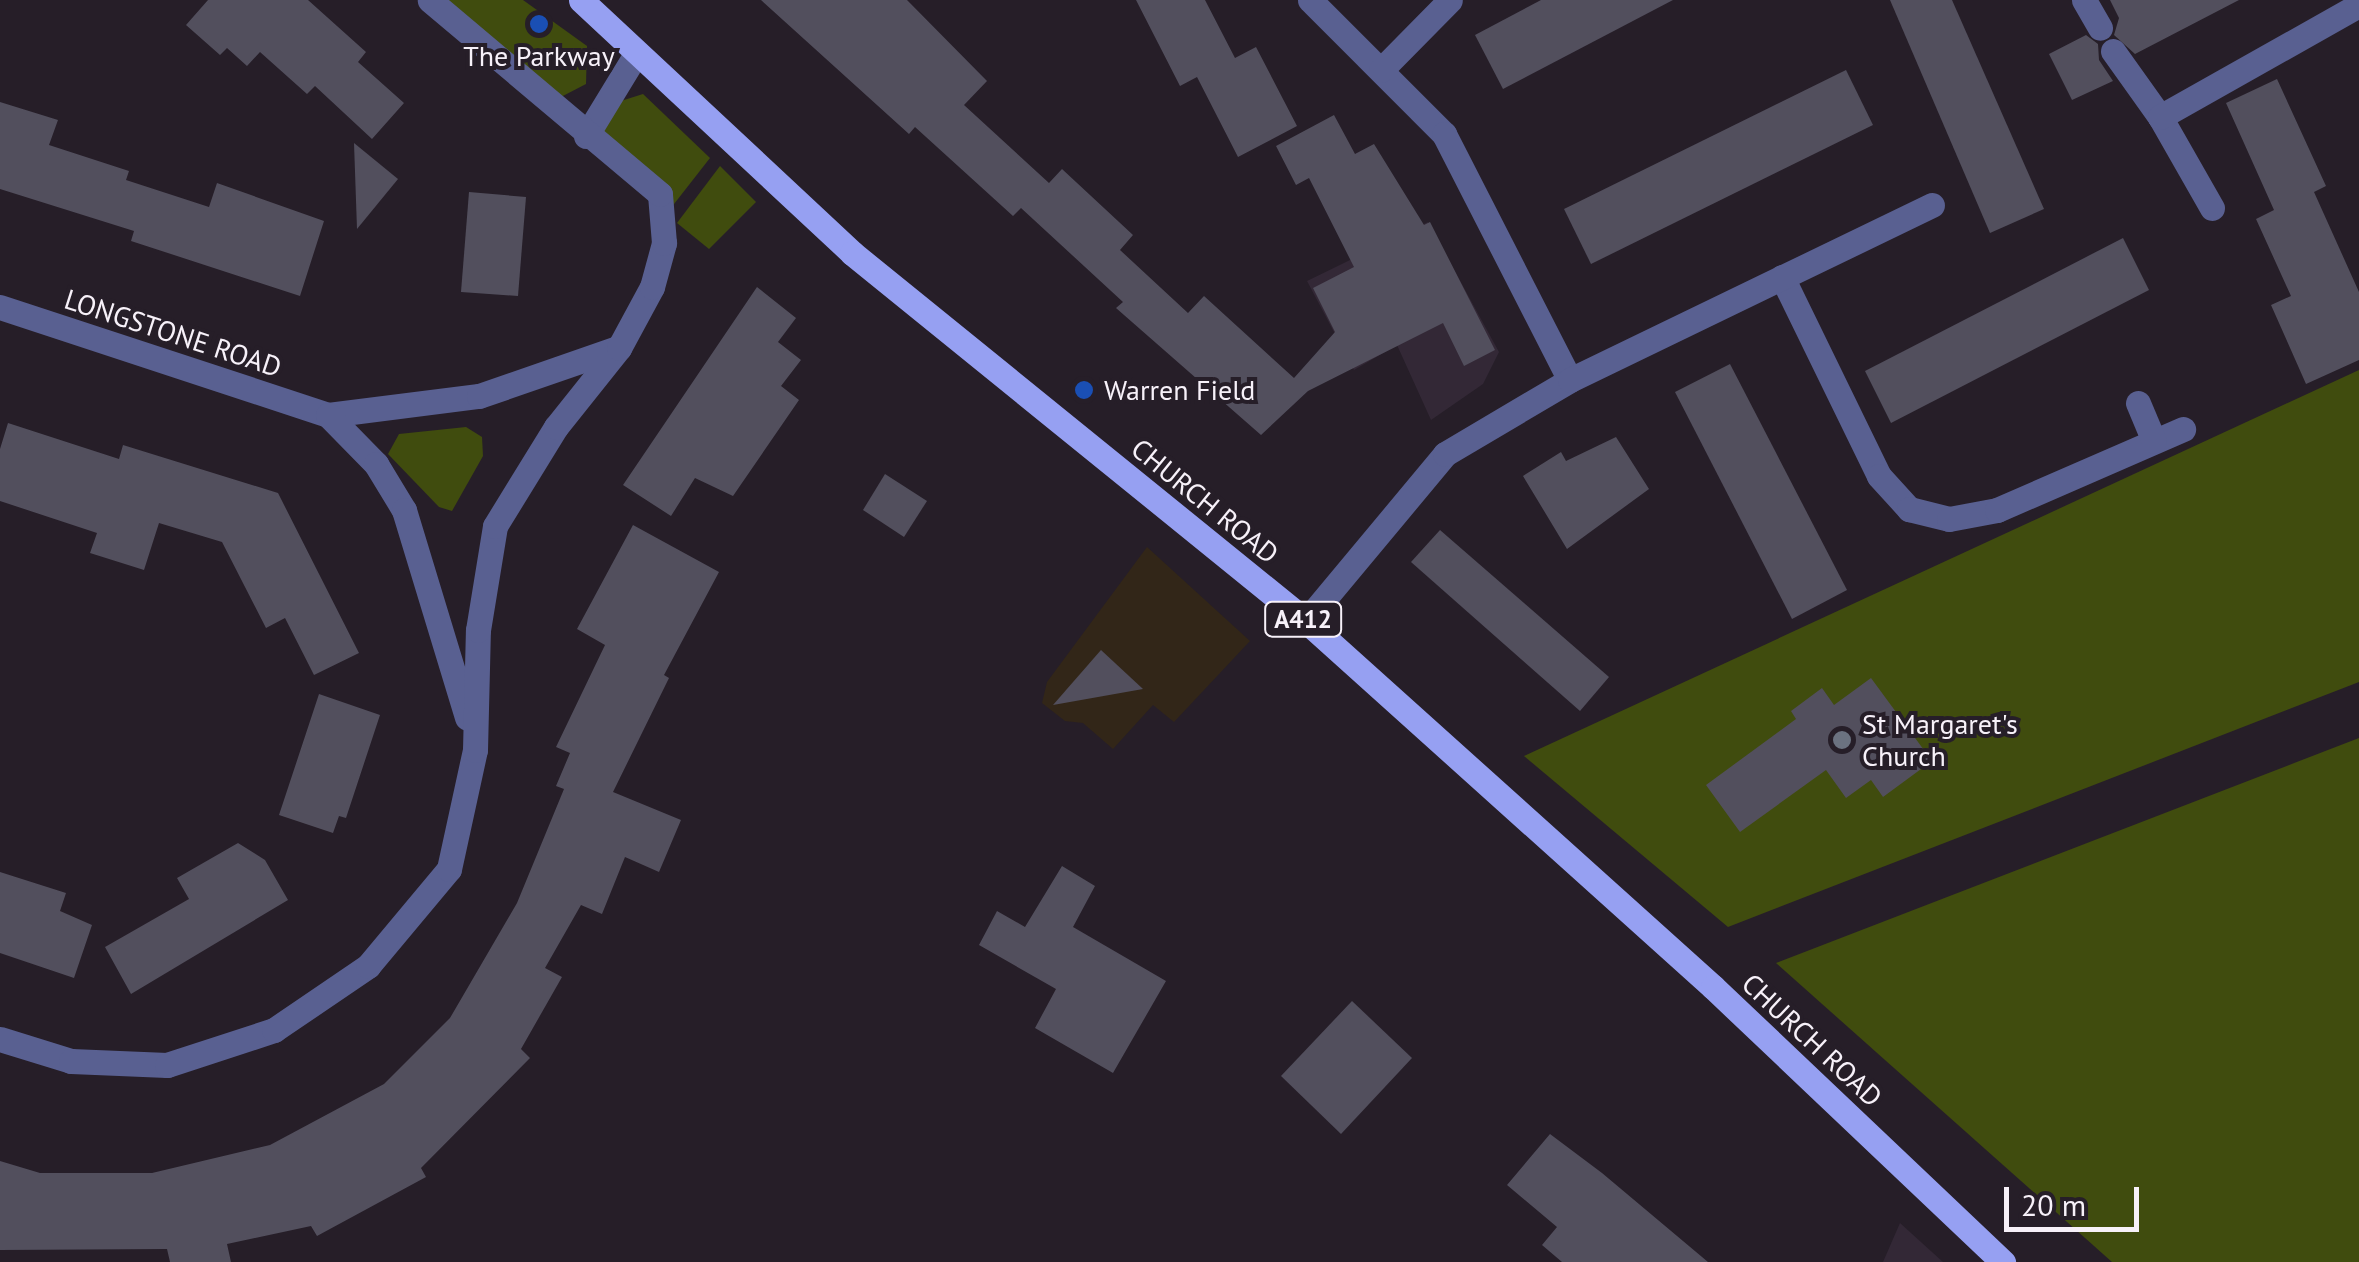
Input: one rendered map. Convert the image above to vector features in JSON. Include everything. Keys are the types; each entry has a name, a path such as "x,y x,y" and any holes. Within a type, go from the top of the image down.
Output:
{"main road":[{"name":"CHURCH ROAD","path":"582,0 852,252 1306,621 1713,987 2003,1262"}],"street":[{"path":"0,1039 71,1060 166,1065 274,1030 368,966 449,869 476,750 478,630 495,526 556,427 619,348 652,287 664,243 660,194 586,136 430,0"},
{"path":"1310,0 1444,134 1570,380"},
{"path":"1381,70 1450,0"},
{"path":"2084,0 2160,117 2212,208"},
{"path":"2160,117 2359,5"},
{"path":"586,136 636,54"},
{"path":"1306,621 1445,454 1570,380 1932,206"},
{"path":"1782,277 1878,476 1910,509 1949,519 1997,510 2183,428"},
{"name":"LONGSTONE ROAD","path":"0,307 328,415"},
{"path":"328,415 478,396 619,348"},
{"path":"2138,402 2154,442"},
{"path":"328,415 376,464 404,510 476,750"}],"shaded area":[{"path":"1428,222 1499,352 1483,384 1431,420 1397,345 1354,370 1307,281"},
{"path":"1147,547 1250,641 1174,722 1153,705 1113,749 1083,723 1065,721 1042,703 1047,682"},
{"path":"1900,1223 1943,1262 1883,1262"}],"green space":[{"path":"428,0 523,0 587,46 586,84 559,98"},
{"path":"643,94 710,158 667,213 596,130 605,106"},
{"path":"720,166 756,202 709,249 677,223"},
{"path":"2359,370 2359,682 1728,927 1524,756"},
{"path":"466,427 482,437 483,456 452,511 439,507 388,454 399,434"},
{"path":"2359,738 2359,1262 2112,1262 1776,963"}],"building":[{"path":"208,0 308,0 366,52 358,62 404,103 372,139 315,86 307,94 260,52 247,66 227,48 220,55 186,25"},
{"path":"761,0 907,0 987,81 964,105 1049,183 1062,169 1133,235 1120,250 1188,313 1204,296 1294,378 1335,332 1313,288 1354,267 1309,178 1296,185 1276,146 1334,115 1355,154 1374,144 1424,225 1430,222 1495,350 1464,366 1443,323 1308,391 1261,435 1116,308 1123,302 1021,208 1013,216 915,127 909,134"},
{"path":"1136,0 1205,0 1235,58 1256,47 1297,126 1238,157 1197,77 1180,86"},
{"path":"1541,0 1673,0 1503,89 1475,35"},
{"path":"1890,0 1952,0 2044,209 1990,233"},
{"path":"2110,0 2239,0 2135,54 2114,35 2119,18"},
{"path":"2086,35 2098,44 2099,60 2113,81 2072,100 2049,54"},
{"path":"1846,70 1873,125 1591,264 1564,209"},
{"path":"2277,79 2326,186 2314,192 2359,292 2359,360 2306,384 2271,305 2291,296 2256,219 2274,210 2226,103"},
{"path":"0,102 58,120 49,145 129,171 126,180 209,207 217,183 324,221 300,296 131,241 134,231 0,189"},
{"path":"354,143 398,179 357,229"},
{"path":"469,192 526,197 518,296 461,292"},
{"path":"2123,238 2149,290 1891,423 1865,371"},
{"path":"757,287 796,318 778,342 801,360 781,386 799,400 733,496 695,478 671,516 623,485"},
{"path":"1730,364 1847,590 1792,619 1675,392"},
{"path":"8,423 119,459 123,445 278,493 359,653 314,675 285,618 266,628 222,542 159,523 144,570 90,553 97,533 0,501 0,449"},
{"path":"1616,437 1649,489 1567,549 1523,476 1561,452 1566,461"},
{"path":"885,474 927,501 904,537 863,510"},
{"path":"633,525 719,572 664,675 669,678 613,792 681,820 659,872 625,857 602,914 581,905 545,968 562,977 521,1049 530,1058 421,1168 426,1177 317,1236 311,1226 227,1244 231,1262 170,1262 167,1249 0,1250 0,1161 40,1173 152,1173 270,1145 384,1084 450,1018 517,903 564,789 556,786 570,753 556,747 605,645 577,629"},
{"path":"1440,530 1609,677 1580,711 1411,562"},
{"path":"1101,650 1143,689 1053,705"},
{"name":"St Margaret's Church","path":"1871,678 1932,761 1883,797 1871,780 1846,798 1826,770 1740,832 1706,785 1796,719 1791,711 1822,688 1834,705"},
{"path":"319,694 380,715 346,818 339,816 333,833 279,815"},
{"path":"238,843 265,860 288,900 131,994 105,947 189,899 177,878"},
{"path":"1062,866 1095,886 1073,927 1166,981 1113,1073 1035,1028 1056,989 979,945 997,911 1025,927"},
{"path":"0,872 66,893 60,911 92,925 74,978 0,953"},
{"path":"1352,1001 1412,1058 1341,1134 1281,1076"},
{"path":"1550,1134 1708,1262 1562,1262 1542,1245 1557,1227 1507,1185"}],"place":[{"name":"The Parkway","path":"539,24"},
{"name":"Warren Field","path":"1084,390"},
{"name":"St Margaret's Church","path":"1842,740"}]}
